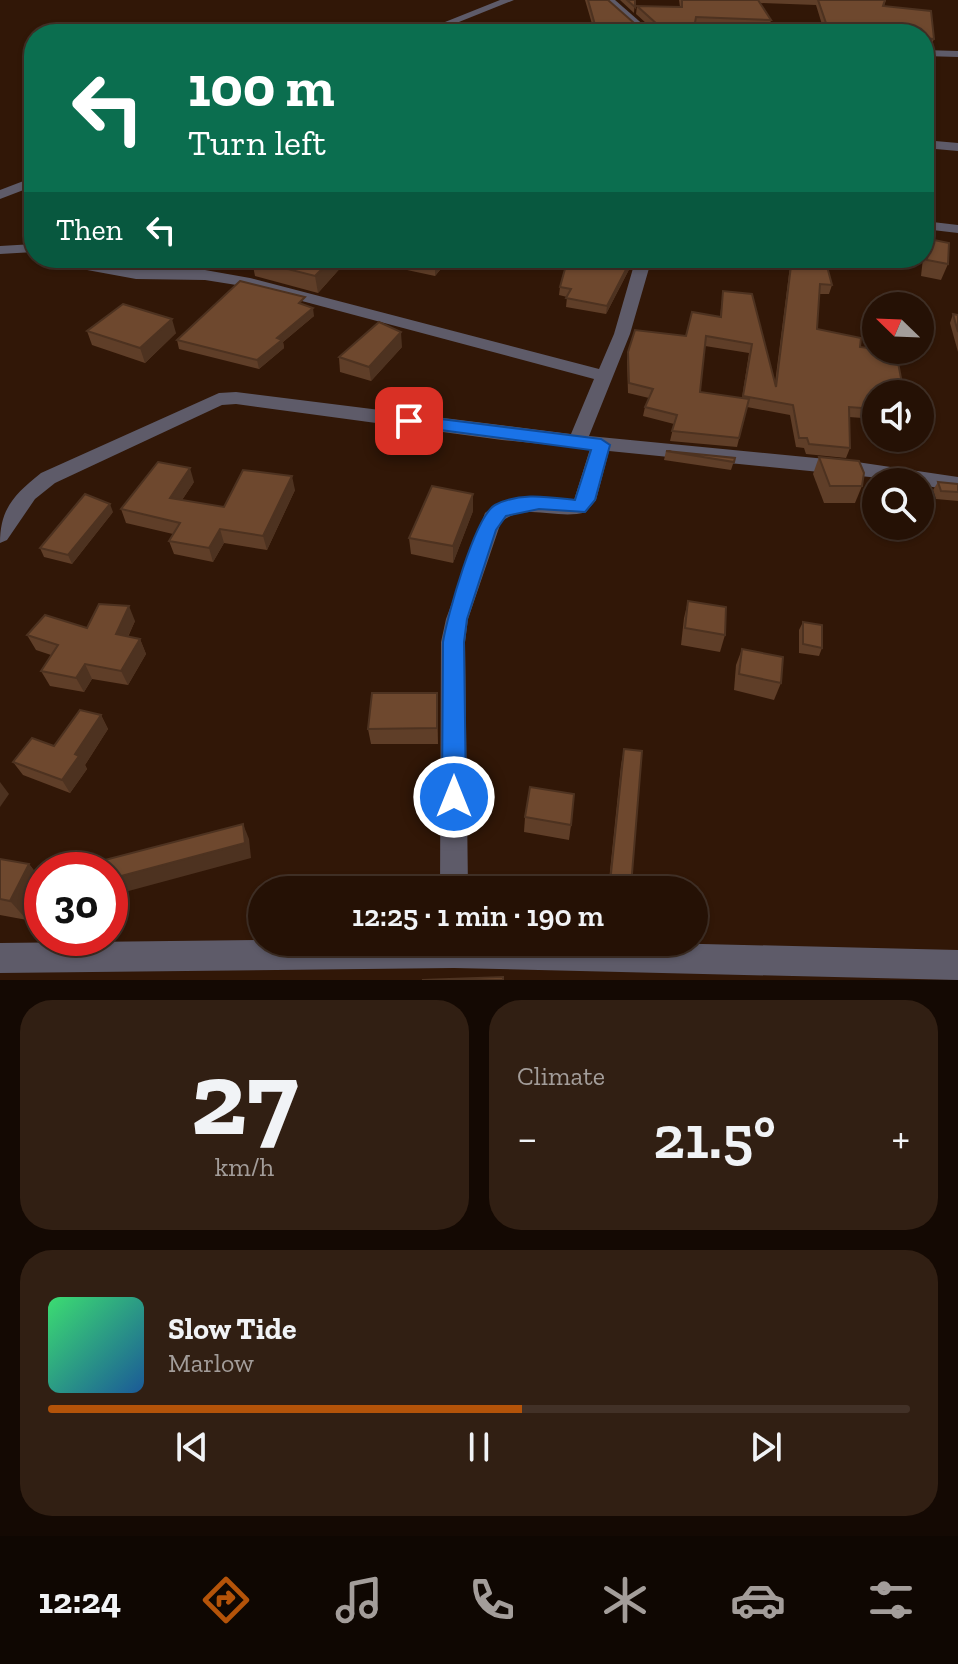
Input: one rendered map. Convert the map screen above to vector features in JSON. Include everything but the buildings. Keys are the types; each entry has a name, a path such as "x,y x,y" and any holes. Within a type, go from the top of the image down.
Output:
{"street":[{"path":"446,24 509,0"},
{"path":"609,0 637,24"},
{"path":"934,53 958,54"},
{"path":"934,145 958,147"},
{"path":"0,195 24,185"},
{"path":"934,226 958,229"},
{"path":"2,250 24,249"},
{"path":"2,250 24,253"},
{"path":"103,268 136,274 205,275 250,283 603,376"},
{"path":"577,443 622,334 641,268"},
{"path":"0,535 28,494 39,484 219,399 270,401 577,443 857,469 958,484"},
{"path":"454,876 453,642 457,619 492,518 499,511 518,504 579,507 586,500 601,445"},
{"path":"0,958 248,953"},
{"path":"691,956 958,965"}],"route":[{"path":"409,421 601,445 586,500 579,507 518,504 499,511 487,529 457,619 453,642 454,797"}]}
